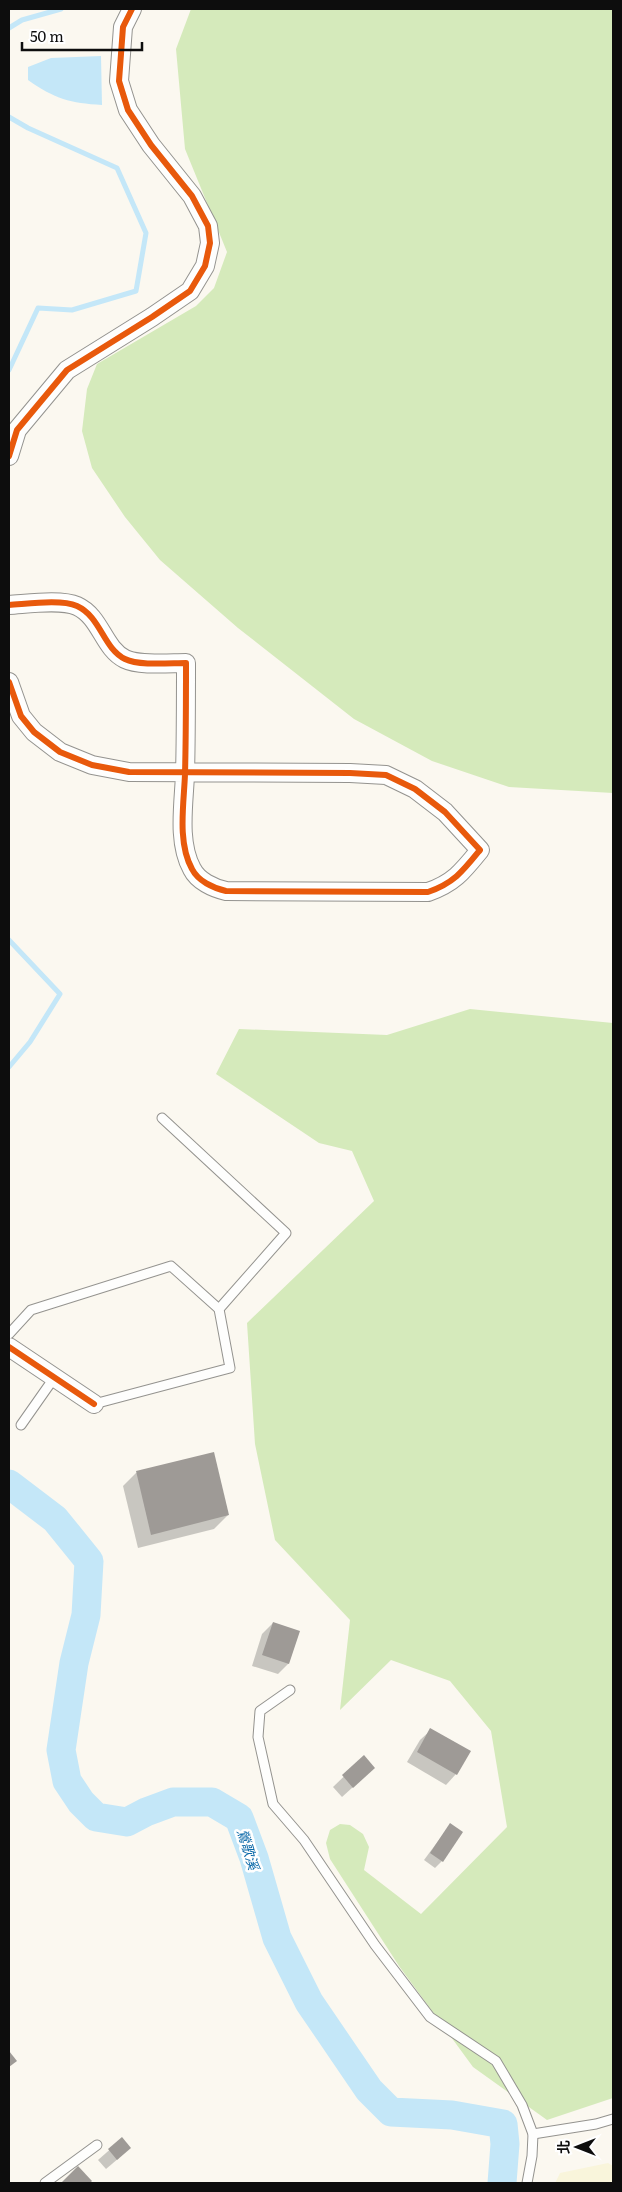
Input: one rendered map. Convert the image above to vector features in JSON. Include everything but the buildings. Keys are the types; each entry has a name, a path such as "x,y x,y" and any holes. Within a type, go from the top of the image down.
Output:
{"street":[{"path":"9,456 17,430 67,370 190,292 205,266 210,243 208,226 192,196 150,145 128,110 120,81 123,27 132,9"},
{"path":"9,605 69,603 91,615 116,652 126,659 137,662 186,663 185,772 184,837 186,854 192,870 201,880 220,890 428,892 443,886 459,876 480,850 438,806 415,789 386,775 350,773 185,772 129,772 92,765 60,752 34,732 15,721 9,682"},
{"path":"9,1348 94,1404"}],"lane":[{"path":"162,1118 286,1233 219,1308"},
{"path":"9,1334 31,1310 172,1266 219,1308 230,1368 94,1404"},
{"path":"20,1425 54,1378"},
{"path":"290,1690 260,1710 258,1737 273,1804 304,1840 375,1945 430,2017 496,2061 522,2105 533,2134 532,2156 527,2183"},
{"path":"533,2134 596,2124 613,2119"},
{"path":"45,2183 97,2145"}],"shaded area":[{"path":"608,2163 613,2166 613,2183 555,2183 560,2173"}],"green space":[{"path":"191,9 613,9 613,793 509,787 432,761 354,719 238,628 160,560 125,517 92,468 82,431 87,389 97,364 196,306 214,288 227,252 185,149 176,49"},
{"path":"470,1009 613,1023 613,2098 547,2120 473,2067 399,1966 330,1859 326,1843 330,1830 340,1824 350,1825 363,1834 369,1847 364,1870 421,1914 507,1827 491,1731 450,1681 391,1660 340,1710 350,1620 275,1540 255,1444 247,1323 374,1201 352,1151 319,1143 216,1074 239,1029 387,1035"}],"water":[{"path":"101,56 102,105 63,99 46,92 28,80 28,67 51,58"}],"waterway":[{"path":"9,28 22,20 61,9"},
{"path":"9,117 28,128 117,168 146,233 136,291 72,310 38,308 9,370"},
{"path":"9,940 60,994 30,1042 9,1067"},
{"name":"鶯歌溪","path":"9,1484 55,1519 89,1561 86,1615 74,1663 61,1750 67,1781 81,1802 96,1817 127,1822 146,1812 173,1802 212,1802 239,1818 254,1858 277,1938 309,2002 369,2090 391,2112 452,2115 503,2124 505,2144 502,2183"}],"cycle path":[{"path":"9,456 17,430 67,370 190,291 205,266 210,243 208,226 192,196 151,145 128,110 119,81 123,27 132,9"},
{"path":"9,605 53,602 77,606 92,617 112,648 125,659 146,663 186,663 185,760 185,774 182,822 184,847 192,869 198,877 211,886 226,891 428,892 445,885 480,850 445,812 415,789 386,775 350,773 129,772 92,765 60,752 34,732 21,716 9,682"},
{"path":"9,1347 94,1404"}]}
